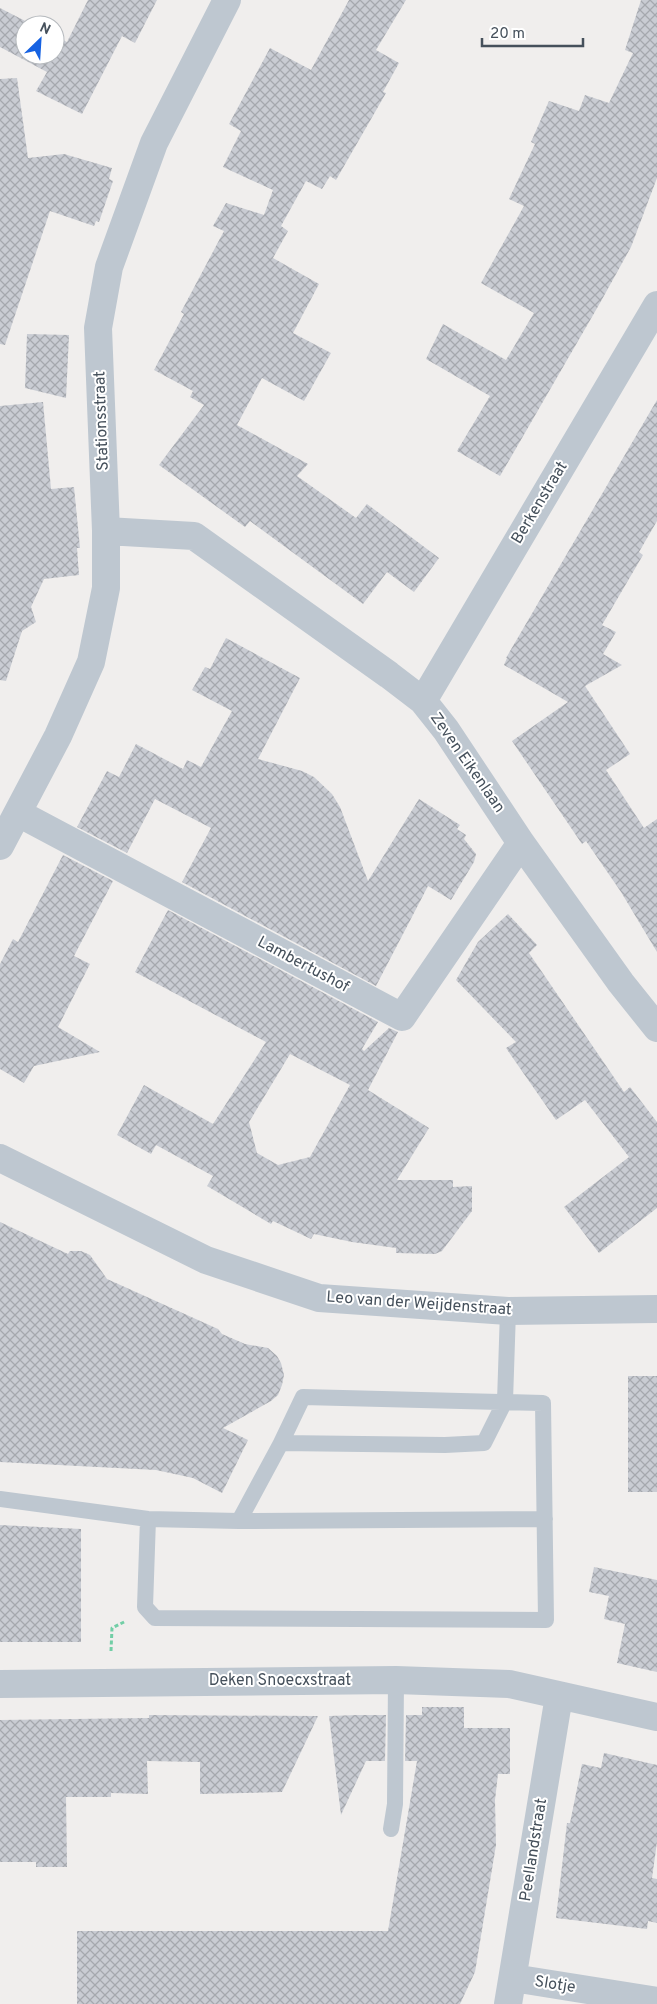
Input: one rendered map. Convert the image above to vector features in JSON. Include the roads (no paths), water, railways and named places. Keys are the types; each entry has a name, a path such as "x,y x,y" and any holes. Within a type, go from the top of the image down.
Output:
{"street":[{"name":"Stationsstraat","path":"0,846 58,736 91,662 106,588 106,531 98,328 109,267 154,143 227,0"},
{"name":"Berkenstraat","path":"423,701 657,305"},
{"name":"Zeven Eikenlaan","path":"106,531 194,536 423,701 446,730 521,843 621,983 657,1028"},
{"name":"Lambertushof","path":"18,812 402,1017 521,843"},
{"name":"Leo van der Weijdenstraat","path":"0,1158 206,1260 319,1298 508,1311 657,1309"},
{"name":"Deken Snoecxstraat","path":"0,1684 396,1680 509,1684 657,1717"},
{"name":"Peellandstraat","path":"510,1991 559,1696"},
{"name":"Slotje","path":"510,1991 657,2001"}],"lane":[{"path":"281,1443 484,1444 505,1401 508,1311"},
{"path":"148,1519 145,1607 155,1618 546,1620 544,1403 302,1397 281,1443 239,1521"},
{"path":"0,1499 148,1519 239,1521 545,1520"},
{"path":"391,1829 395,1804 396,1680"}]}
